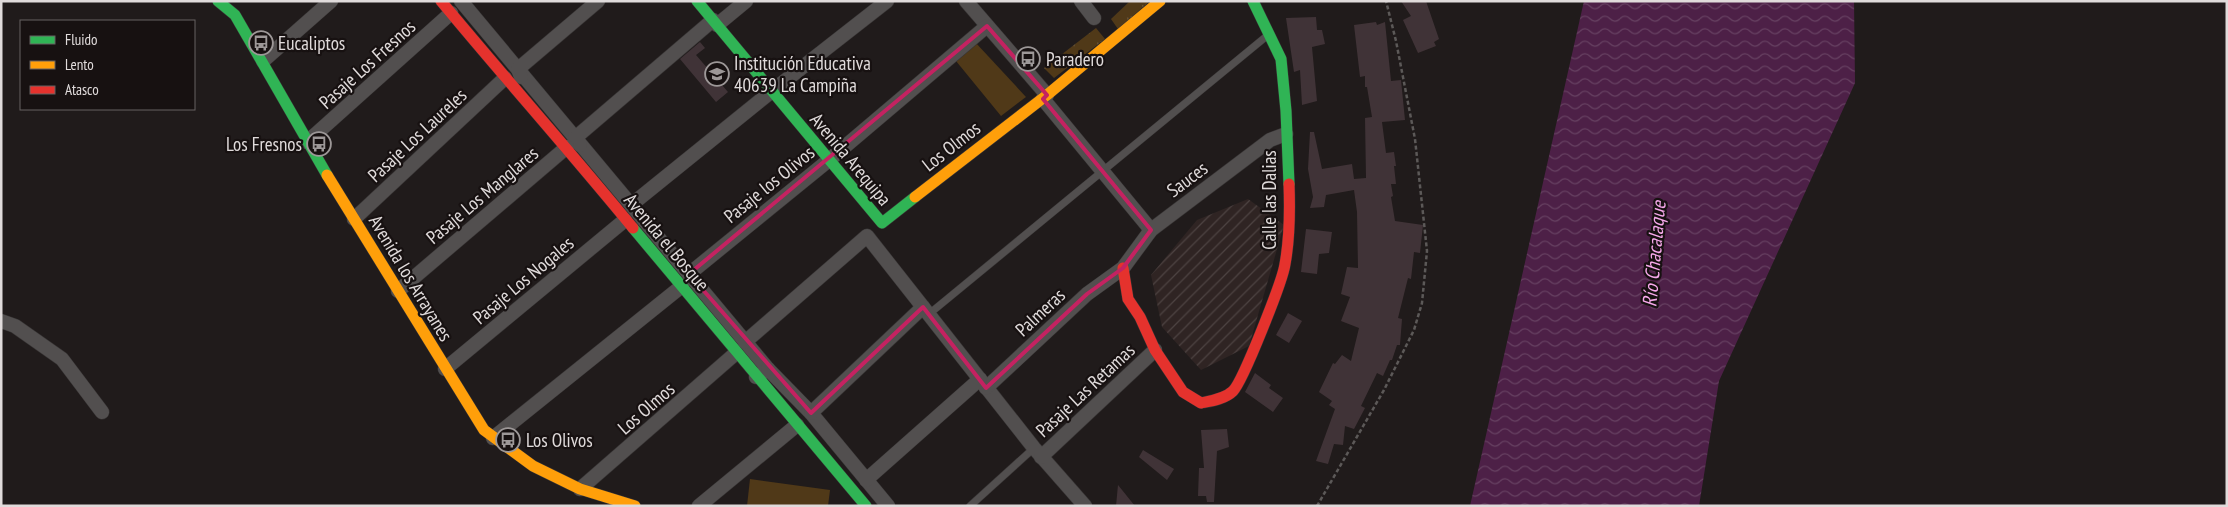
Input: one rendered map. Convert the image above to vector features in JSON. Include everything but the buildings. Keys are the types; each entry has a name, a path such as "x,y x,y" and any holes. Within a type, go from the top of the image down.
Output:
{"street":[{"name":"Avenida los Arrayanes","path":"218,1 235,15 263,61 307,142 484,430 532,466 580,489 635,506"},
{"path":"263,61 331,1"},
{"path":"441,1 523,98 571,143 632,205 685,280 810,413 888,506"},
{"path":"518,69 598,1"},
{"name":"Avenida Arequipa","path":"697,1 882,223"},
{"name":"Pasaje Los Manglares","path":"398,291 715,23 746,1"},
{"path":"632,205 772,91 887,1"},
{"path":"966,1 1151,230"},
{"path":"1081,1 1094,18"},
{"name":"Los Olmos","path":"882,223 1045,97 1160,1"},
{"name":"Calle las Dalias","path":"1155,350 1183,392 1202,403 1216,400 1233,391 1249,360 1285,266 1290,217 1281,58 1253,1"},
{"path":"462,2 518,69 571,143 591,164 584,169"},
{"name":"Pasaje Los Fresnos","path":"307,142 451,13"},
{"name":"Pasaje los Olivos","path":"493,438 829,160 987,26"},
{"path":"518,69 529,93 523,98"},
{"name":"Pasaje Los Laureles","path":"354,219 505,78"},
{"name":"Sauces","path":"1123,268 1151,230 1270,140 1286,134"},
{"name":"Avenida el Bosque","path":"584,169 625,220 685,280 736,354 866,506"},
{"name":"Pasaje Los Nogales","path":"446,368 625,220"},
{"path":"745,342 867,236 1037,452 1085,506"},
{"path":"1123,268 1128,299 1140,317 1155,350"},
{"name":"Palmeras","path":"866,480 1087,294 1123,268"},
{"path":"810,413 926,311"},
{"path":"1,321 15,326 62,359 102,412"},
{"name":"Pasaje Las Retamas","path":"1037,452 1155,350"},
{"name":"Los Olmos","path":"580,489 736,354"},
{"path":"756,377 768,369"},
{"path":"699,506 797,425"}],"lane":[{"path":"926,311 1270,33"},
{"path":"970,506 1037,452"}],"path":[{"path":"1317,506 1384,390 1414,330 1422,303 1427,251 1415,139 1396,41 1386,1"}],"highlighted area":[{"path":"987,26 1047,95 1043,99 1151,230 1123,268 1087,294 986,388 923,307 811,413 689,274"}],"shaded area":[{"path":"1248,199 1284,225 1249,346 1201,370 1162,327 1151,275 1197,220"}],"green space":[{"path":"1130,1 1150,1 1118,29 1111,19"},
{"path":"1096,28 1105,39 1054,78 1044,68"},
{"path":"975,42 1026,97 1001,116 956,61"},
{"path":"750,479 830,490 828,506 747,506"}],"water":[{"name":"Río Chacalaque","path":"1584,1 1854,1 1855,83 1719,381 1699,506 1470,506"}],"traffic: fast":[{"path":"218,1 235,15 327,175"},
{"path":"697,1 882,223 915,197"},
{"path":"1253,1 1281,59 1286,111 1289,184"},
{"path":"633,228 866,506"}],"traffic: slow":[{"path":"915,197 1047,95 1160,1"},
{"path":"327,175 484,430 533,466 580,489 635,506"}],"traffic: jam":[{"path":"441,1 633,228"},
{"path":"1123,268 1128,299 1140,317 1155,350 1183,392 1201,403 1226,396 1233,391 1245,369 1283,274 1289,234 1289,184"}],"place":[{"name":"Eucaliptos","path":"261,43"},
{"name":"Paradero","path":"1028,59"},
{"name":"Institución Educativa 40639 La Campiña","path":"717,74"},
{"name":"Los Fresnos","path":"319,144"},
{"name":"Los Olivos","path":"508,440"}]}
